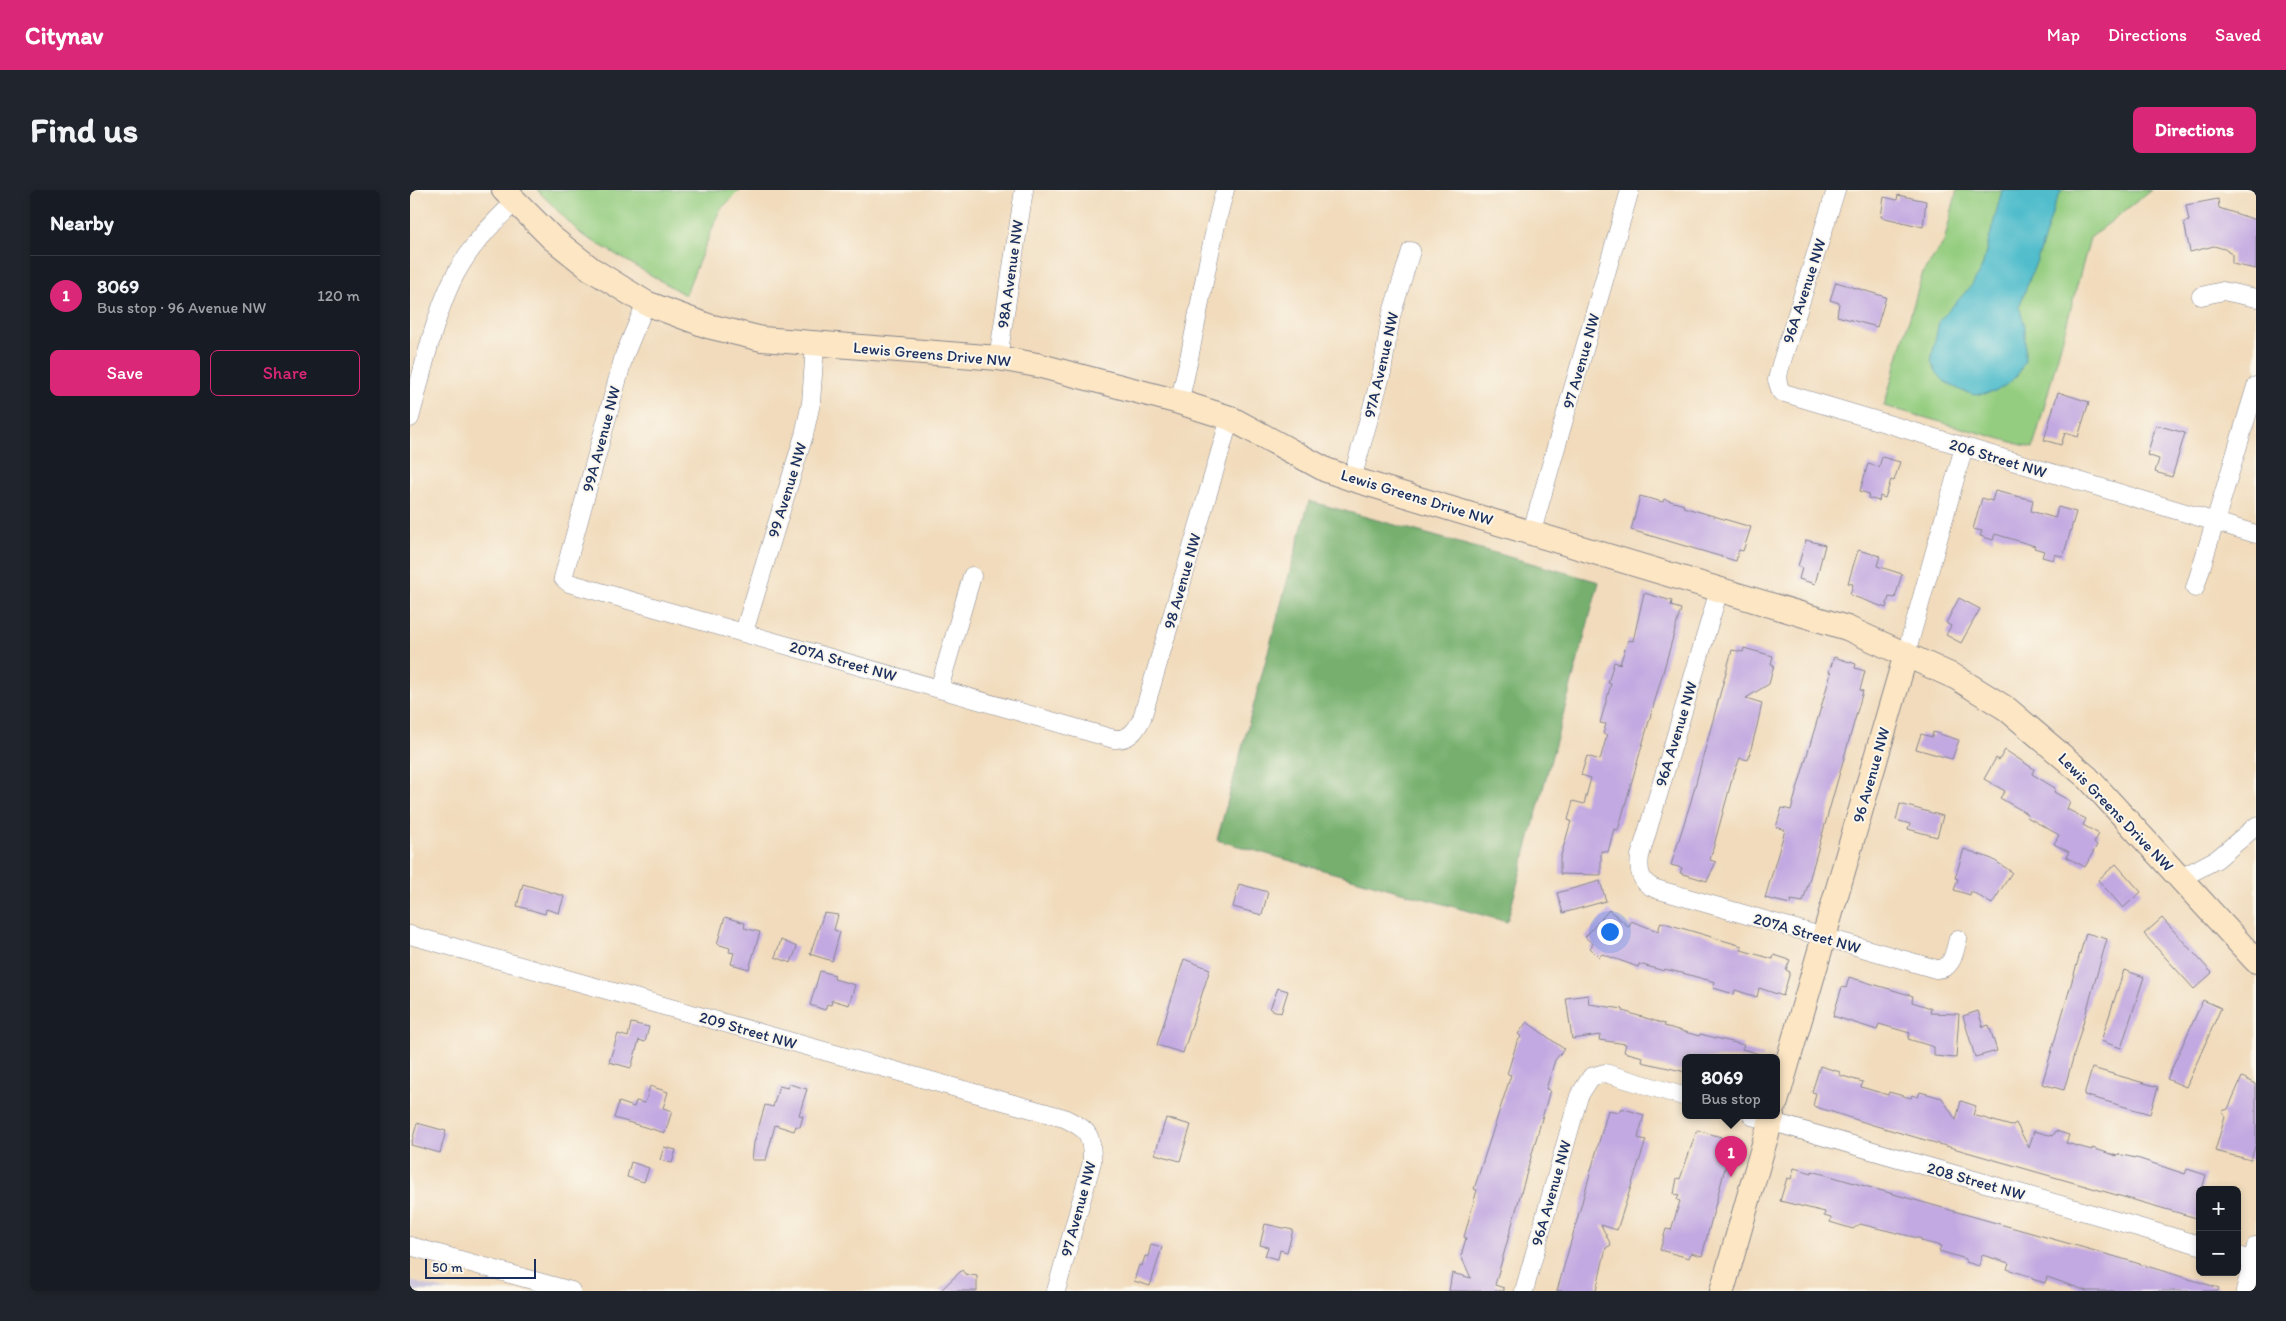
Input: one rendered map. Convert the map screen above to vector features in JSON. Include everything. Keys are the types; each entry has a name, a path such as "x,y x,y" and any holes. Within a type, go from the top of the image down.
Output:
{"street":[{"name":"98A Avenue NW","path":"998,358 1024,190"},
{"path":"1179,402 1194,344 1210,243 1225,190"},
{"name":"96A Avenue NW","path":"1781,392 1777,380 1780,364 1836,190"},
{"name":"97 Avenue NW","path":"1532,531 1630,191"},
{"name":"Lewis Greens Drive NW","path":"509,196 569,252 613,283 646,302 708,326 762,340 998,358 1046,368 1179,402 1230,418 1326,470 1352,479 1532,531 1847,628 1957,678 2007,709 2036,732 2088,778 2256,961"},
{"path":"410,418 440,311 451,283 509,196"},
{"name":"97A Avenue NW","path":"1352,479 1382,372 1391,316 1411,251"},
{"path":"2201,296 2223,291 2256,298"},
{"name":"99A Avenue NW","path":"563,578 624,356 646,302"},
{"name":"99 Avenue NW","path":"744,632 804,435 811,403 815,345"},
{"path":"2195,588 2256,386"},
{"name":"206 Street NW","path":"1781,392 2256,534"},
{"name":"98 Avenue NW","path":"1125,739 1136,731 1142,718 1230,418"},
{"name":"96 Avenue NW","path":"1780,1075 1823,937 1906,654 1964,447"},
{"path":"939,689 972,576"},
{"name":"207A Street NW","path":"563,578 569,583 1107,738 1125,739"},
{"name":"96A Avenue NW","path":"1641,878 1639,870 1640,856 1719,590"},
{"path":"2181,878 2217,860 2256,826"},
{"name":"207A Street NW","path":"1641,878 1656,889 1942,969 1950,964 1958,939"},
{"name":"209 Street NW","path":"410,935 1064,1118 1084,1128"},
{"name":"96A Avenue NW","path":"1524,1291 1579,1096 1591,1078 1605,1073 1682,1096"},
{"name":"208 Street NW","path":"1780,1118 2196,1244"},
{"name":"96 Avenue NW","path":"1722,1291 1767,1119"},
{"name":"97 Avenue NW","path":"1056,1291 1092,1162 1090,1135 1084,1128"},
{"path":"410,1246 571,1291"},
{"path":"2244,1291 2249,1254"}],"shaded area":[{"path":"410,1281 448,1291 410,1291"}],"green space":[{"path":"537,190 740,190 720,210 685,295 581,234"},
{"path":"1957,190 2151,190 2090,238 2033,448 1884,406 1923,272 1944,242"},
{"path":"1309,501 1599,582 1507,922 1217,840"}],"water":[{"path":"2002,190 2062,190 2055,204 2040,252 2019,307 2025,326 2025,361 2018,374 2009,383 1995,392 1975,395 1945,382 1937,373 1931,361 1939,321 1972,285 1982,267"}],"building":[{"path":"1898,195 1926,201 1923,227 1881,217 1884,197 1897,200"},
{"path":"2218,199 2219,208 2256,220 2256,269 2232,264 2232,254 2228,250 2214,246 2190,252 2184,222 2189,221 2186,205"},
{"path":"1836,282 1886,297 1877,327 1837,316 1839,303 1830,300"},
{"path":"2058,392 2089,402 2078,437 2065,433 2061,445 2044,440"},
{"path":"2156,425 2185,433 2172,477 2155,472 2159,459 2147,455"},
{"path":"1882,457 1900,462 1894,481 1891,480 1885,498 1880,496 1879,501 1868,498 1869,494 1860,491 1868,464 1879,467"},
{"path":"1995,491 2033,500 2031,511 2055,518 2058,507 2076,512 2063,557 2055,554 2053,560 2042,557 2044,551 2034,548 2035,546 1995,534 1993,540 1980,536 1982,531 1973,529 1982,498 1992,501"},
{"path":"1640,496 1663,502 1664,499 1684,505 1683,507 1751,527 1743,551 1739,550 1736,561 1631,530"},
{"path":"1806,540 1825,545 1815,584 1799,579 1802,568 1798,566"},
{"path":"1858,550 1880,556 1877,566 1902,574 1895,598 1889,597 1886,608 1850,595 1853,584 1848,583"},
{"path":"1644,593 1672,601 1671,606 1681,609 1618,830 1614,829 1608,852 1601,851 1601,875 1560,874 1560,859 1571,821 1568,820 1573,801 1584,804 1591,778 1581,775 1587,756 1600,760 1607,735 1603,734 1606,724 1600,723 1611,684 1608,683 1614,662 1620,664 1628,640 1633,641"},
{"path":"1959,598 1980,609 1961,643 1946,635 1951,626 1946,623"},
{"path":"1744,648 1773,656 1771,664 1774,665 1769,684 1746,698 1762,703 1748,760 1740,758 1732,779 1710,860 1716,862 1707,881 1680,873 1682,868 1671,865 1691,801 1732,650 1743,652"},
{"path":"1834,657 1856,664 1855,668 1865,671 1860,690 1863,691 1803,902 1791,900 1790,904 1765,898 1785,830 1776,827 1782,808 1791,810"},
{"path":"1933,732 1959,740 1952,759 1916,749 1921,734 1932,737"},
{"path":"2005,750 2034,769 2032,774 2055,788 2054,792 2070,801 2067,809 2086,819 2083,825 2099,834 2094,843 2097,845 2085,867 2066,857 2069,852 2054,844 2059,835 2027,817 2028,815 2021,810 2000,798 2005,791 1984,779 1996,758 1999,760"},
{"path":"1900,804 1943,816 1937,837 1908,829 1910,824 1896,820"},
{"path":"1964,849 1992,859 2012,872 1992,904 1971,891 1970,895 1954,890 1958,879 1955,878"},
{"path":"2116,864 2141,892 2123,908 2098,880"},
{"path":"1600,881 1606,901 1563,913 1557,893"},
{"path":"523,884 564,896 559,913 546,909 545,914 517,906"},
{"path":"1239,884 1268,892 1262,915 1233,907"},
{"path":"1609,910 1629,927 1631,921 1658,931 1661,922 1742,946 1741,950 1773,959 1774,955 1790,960 1786,970 1790,972 1783,996 1759,988 1757,997 1735,990 1734,994 1713,988 1715,982 1639,964 1638,967 1602,954 1599,957 1590,948 1593,944 1585,937"},
{"path":"824,913 838,915 834,930 840,932 832,961 810,954"},
{"path":"725,917 745,923 744,928 760,932 749,969 731,964 734,953 729,952 730,948 717,944"},
{"path":"2162,918 2212,973 2194,989 2144,934"},
{"path":"2086,933 2107,939 2064,1090 2042,1084"},
{"path":"781,940 797,947 791,963 775,957"},
{"path":"1184,959 1210,969 1183,1053 1157,1045"},
{"path":"2124,970 2144,977 2121,1048 2101,1041"},
{"path":"820,971 835,975 834,979 855,985 849,1005 832,1000 831,1005 827,1004 825,1010 810,1005"},
{"path":"1849,977 1913,996 1912,1002 1931,1008 1930,1013 1959,1014 1956,1058 1934,1056 1934,1047 1908,1039 1910,1033 1879,1024 1877,1030 1833,1016 1842,987 1846,988"},
{"path":"1278,988 1288,991 1281,1013 1270,1009"},
{"path":"1588,995 1589,1004 1623,1009 1623,1011 1665,1024 1664,1026 1699,1036 1700,1034 1744,1045 1742,1049 1760,1054 1682,1054 1682,1071 1642,1062 1643,1057 1624,1052 1626,1044 1599,1040 1600,1035 1572,1039 1566,998"},
{"path":"2203,1000 2221,1008 2186,1087 2167,1079"},
{"path":"1978,1011 1983,1027 1989,1025 1997,1051 1975,1057 1963,1016"},
{"path":"1527,1022 1564,1049 1555,1060 1546,1089 1550,1090 1495,1285 1504,1288 1504,1291 1449,1291 1452,1273 1471,1278 1461,1256 1466,1238 1464,1237 1477,1190 1474,1189 1511,1075 1507,1074 1517,1042 1521,1037 1518,1034"},
{"path":"631,1023 649,1027 645,1042 639,1040 631,1068 609,1062 618,1034 628,1037"},
{"path":"1820,1066 1840,1072 1839,1075 1863,1082 1861,1087 1888,1095 1889,1092 1911,1098 1912,1095 1918,1097 1920,1092 1942,1098 1956,1120 1961,1101 1976,1106 1973,1115 2011,1126 2016,1123 2029,1148 2034,1131 2053,1136 2056,1131 2069,1135 2066,1143 2092,1150 2092,1148 2117,1156 2118,1154 2140,1159 2185,1174 2187,1169 2206,1175 2203,1186 2196,1186 2196,1218 1813,1106 1816,1093 1812,1092"},
{"path":"2092,1068 2158,1087 2150,1114 2084,1095"},
{"path":"2242,1077 2256,1084 2256,1143 2251,1160 2215,1151 2225,1117 2222,1111 2228,1109"},
{"path":"789,1084 807,1089 799,1115 803,1116 800,1127 796,1126 794,1131 775,1125 766,1160 752,1160 754,1143 765,1105 773,1107 779,1086 788,1088"},
{"path":"650,1086 668,1092 663,1108 672,1111 665,1133 614,1118 619,1102 634,1107 636,1101 645,1103"},
{"path":"1621,1108 1644,1115 1638,1138 1646,1140 1617,1230 1601,1225 1611,1245 1606,1248 1596,1291 1557,1291 1608,1110 1619,1112"},
{"path":"1166,1118 1191,1125 1180,1161 1155,1154"},
{"path":"417,1123 446,1131 440,1153 411,1145"},
{"path":"1697,1130 1721,1137 1720,1142 1731,1145 1702,1256 1691,1253 1689,1258 1660,1250 1666,1229 1671,1230 1680,1201 1677,1200 1679,1195 1674,1194 1677,1178 1680,1179"},
{"path":"664,1147 676,1150 672,1163 660,1160"},
{"path":"631,1162 649,1168 644,1182 627,1177"},
{"path":"1794,1168 1812,1173 1812,1171 2219,1288 2218,1291 2087,1291 2047,1277 2045,1283 2032,1279 2032,1277 2007,1269 2009,1263 1982,1255 1979,1266 1966,1262 1966,1259 1939,1251 1941,1246 1921,1241 1922,1239 1860,1224 1853,1229 1830,1222 1831,1218 1824,1216 1825,1212 1780,1201 1787,1178 1791,1179"},
{"path":"1265,1224 1293,1230 1287,1252 1280,1250 1278,1259 1265,1256 1268,1247 1260,1245"},
{"path":"1151,1244 1162,1247 1150,1286 1134,1281 1139,1265 1142,1266 1145,1256 1148,1257"},
{"path":"962,1270 965,1274 977,1276 977,1291 940,1291"}],"place":[{"name":"8069","path":"1731,1177"}]}
